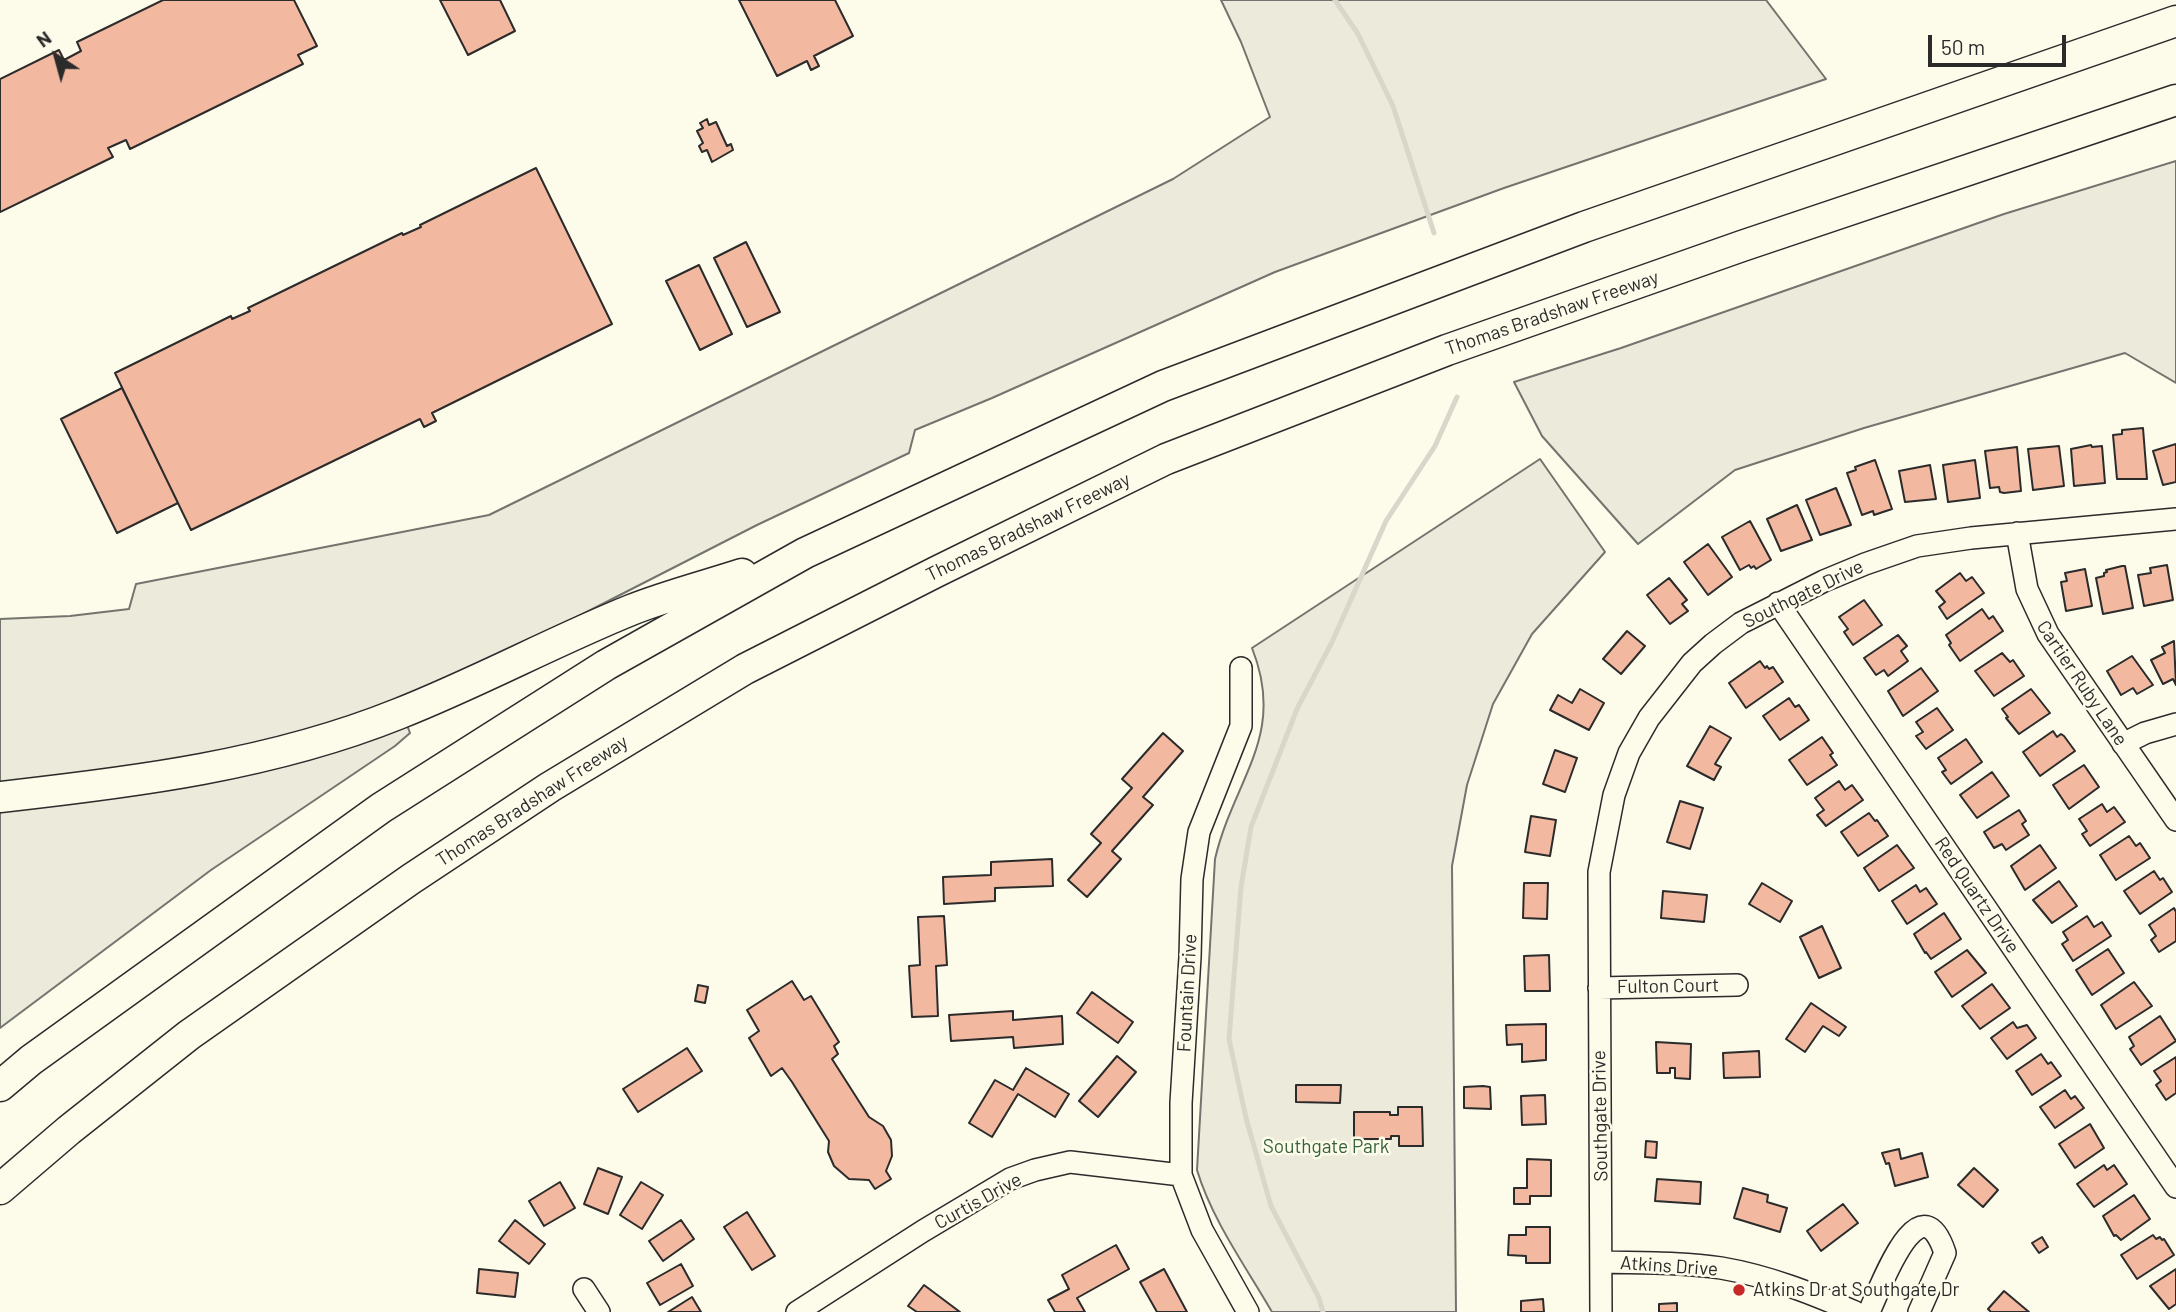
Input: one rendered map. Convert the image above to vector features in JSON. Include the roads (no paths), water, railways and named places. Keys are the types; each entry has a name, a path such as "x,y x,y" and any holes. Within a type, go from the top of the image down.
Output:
{"highway":[{"path":"0,1086 41,1052 381,808 606,665 805,553 1163,386 1584,227 2176,21"},
{"name":"Thomas Bradshaw Freeway","path":"0,1189 69,1130 189,1035 411,879 515,810 745,669 936,572 1166,459 1447,350 1742,246 2176,100"},
{"path":"0,797 129,782 228,764 317,742 397,715 631,610 805,553"}],"street":[{"name":"Southgate Drive","path":"1601,1312 1599,872 1614,795 1629,754 1649,718 1692,663 1741,623 1778,603 1865,564 1917,546 2017,533 2176,519"},
{"name":"Cartier Ruby Lane","path":"2017,533 2027,589 2036,613 2176,820"},
{"name":"Red Quartz Drive","path":"1778,603 2176,1187"},
{"name":"Fountain Drive","path":"1241,668 1241,726 1199,832 1192,878 1181,1103 1181,1175 1202,1230 1248,1312"},
{"path":"2123,744 2145,733 2176,724"},
{"name":"Fulton Court","path":"1599,988 1737,985"},
{"name":"Curtis Drive","path":"797,1312 999,1186 1035,1170 1070,1162 1181,1175"},
{"path":"1869,1312 1902,1241 1911,1231 1923,1227 1934,1231 1941,1239 1945,1253 1919,1312"},
{"name":"Atkins Drive","path":"1601,1262 1689,1265 1730,1270 1801,1289 1854,1312"},
{"path":"584,1289 599,1312"}],"waterway":[{"path":"1335,0 1358,34 1393,106 1434,233"},
{"path":"1323,1312 1319,1298 1271,1206 1246,1118 1229,1039 1241,887 1251,827 1297,709 1332,642 1386,521 1435,446 1457,397"}],"place":[{"name":"Atkins Dr at Southgate Dr","path":"1739,1290"}],"park label":[{"name":"Southgate Park","path":"1326,1147"}]}
